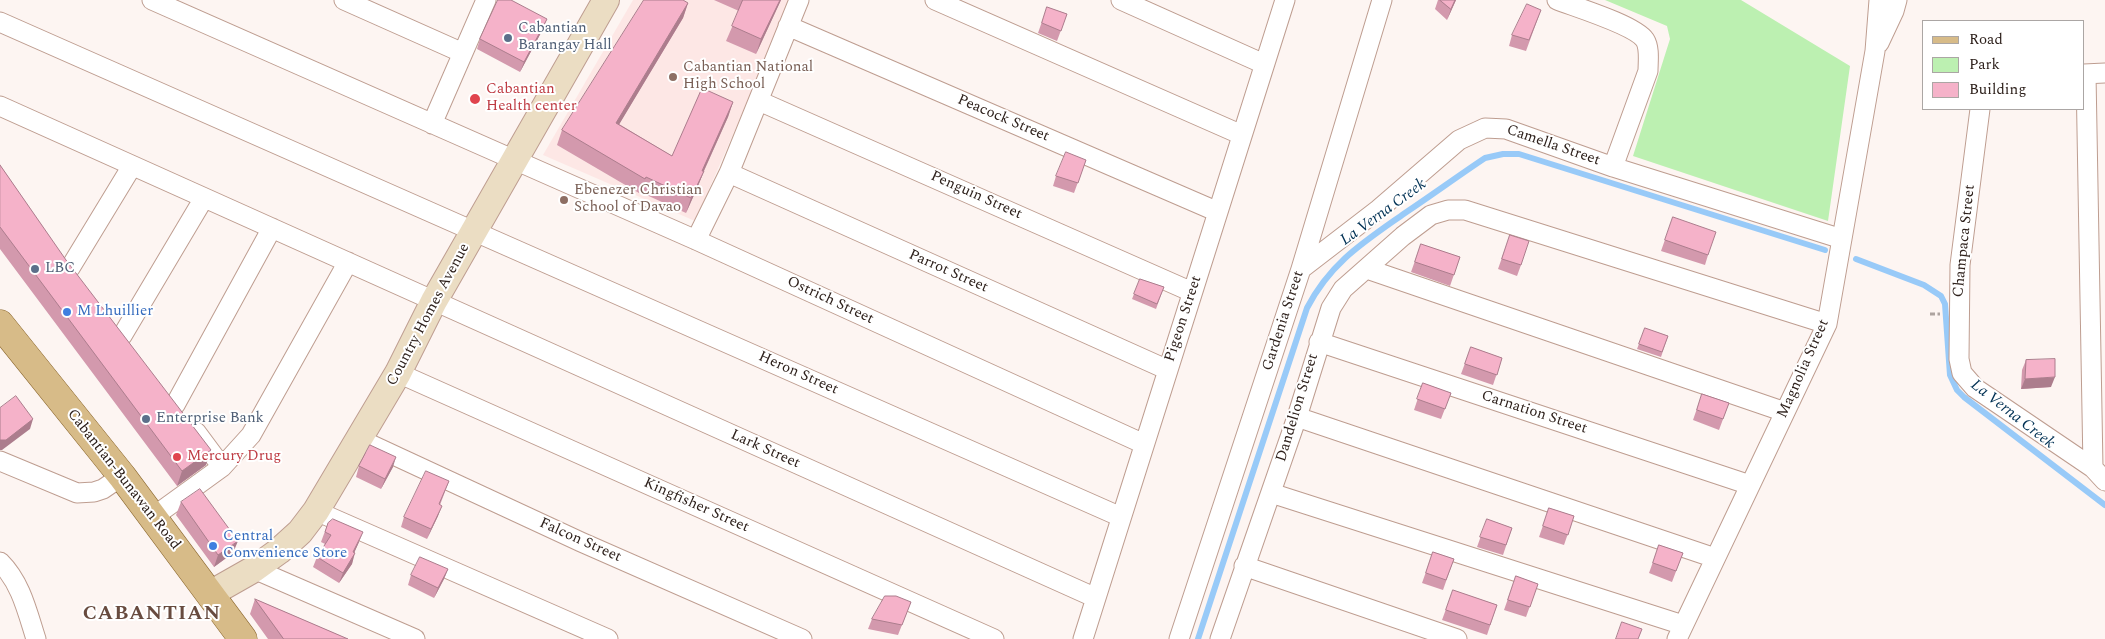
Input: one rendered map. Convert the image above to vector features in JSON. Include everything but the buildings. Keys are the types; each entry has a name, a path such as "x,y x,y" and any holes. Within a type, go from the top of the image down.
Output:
{"main road":[{"name":"Country Homes Avenue","path":"210,594 254,569 279,551 300,532 316,511 398,373 434,301 606,0"},
{"name":"Cabantian-Bunawan Road","path":"0,324 122,476 244,639"}],"street":[{"name":"Ostrich Street","path":"152,0 696,240 1144,444"},
{"path":"344,0 463,53"},
{"path":"432,124 486,0"},
{"path":"696,240 729,173 799,0"},
{"path":"935,0 1242,135"},
{"path":"1121,0 1264,64"},
{"name":"Pigeon Street","path":"1083,639 1285,0"},
{"name":"Gardenia Street","path":"1179,639 1301,269 1382,0"},
{"path":"1557,0 1630,28 1645,40 1648,71 1613,167"},
{"name":"Magnolia Street","path":"1680,632 1827,324 1875,51 1878,0"},
{"name":"Magnolia Street","path":"1875,51 1894,11 1897,0"},
{"name":"Heron Street","path":"0,22 1121,517"},
{"name":"Peacock Street","path":"788,26 1218,212"},
{"path":"2092,74 2099,474"},
{"name":"Penguin Street","path":"759,101 1192,292"},
{"name":"Lark Street","path":"0,106 1096,598"},
{"name":"Champaca Street","path":"1980,110 1960,265 1959,359 1962,373 1975,388 2099,474"},
{"name":"Camella Street","path":"1301,269 1379,209 1460,140 1485,128 1506,129 1613,167 1842,239"},
{"path":"81,283 64,260 132,166"},
{"name":"Parrot Street","path":"729,173 1168,370"},
{"path":"122,336 204,198"},
{"name":"Dandelion Street","path":"1220,639 1297,417 1331,308 1343,290 1403,236 1432,215 1448,210 1465,210 1827,324"},
{"path":"175,405 272,228"},
{"path":"152,517 222,467 251,435 348,262"},
{"path":"1367,269 1785,412"},
{"path":"110,321 134,352"},
{"name":"Carnation Street","path":"1319,342 1750,485"},
{"name":"Kingfisher Street","path":"398,373 994,639"},
{"path":"163,390 222,467"},
{"path":"1297,417 1715,558"},
{"name":"Falcon Street","path":"359,439 581,542 802,639"},
{"path":"0,461 77,493 89,493 103,489 122,476"},
{"path":"1271,493 1680,632"},
{"path":"316,511 608,639"},
{"path":"0,562 15,579 36,639"},
{"path":"1244,566 1457,639"},
{"path":"254,569 415,639"}],"shaded area":[{"name":"Cabantian National High School","path":"633,0 792,0 695,221 543,155"}],"green space":[{"path":"1605,0 1741,0 1850,66 1828,221 1633,156 1670,39 1667,26"}],"waterway":[{"name":"La Verna Creek","path":"1198,639 1307,308 1316,292 1338,265 1362,244 1485,158 1503,154 1519,154 1825,250"},
{"name":"La Verna Creek","path":"1856,259 1924,285 1941,296 1945,304 1950,375 1957,390 2105,505"}],"place":[{"name":"Cabantian Barangay Hall","path":"508,38"},
{"name":"Cabantian National High School","path":"673,77"},
{"name":"Cabantian Health center","path":"475,99"},
{"name":"Ebenezer Christian School of Davao","path":"564,200"},
{"name":"LBC","path":"35,269"},
{"name":"M Lhuillier","path":"67,312"},
{"name":"Enterprise Bank","path":"146,419"},
{"name":"Mercury Drug","path":"177,457"},
{"name":"Central Convenience Store","path":"213,546"}],"district":[{"name":"CABANTIAN","path":"152,615"}]}
